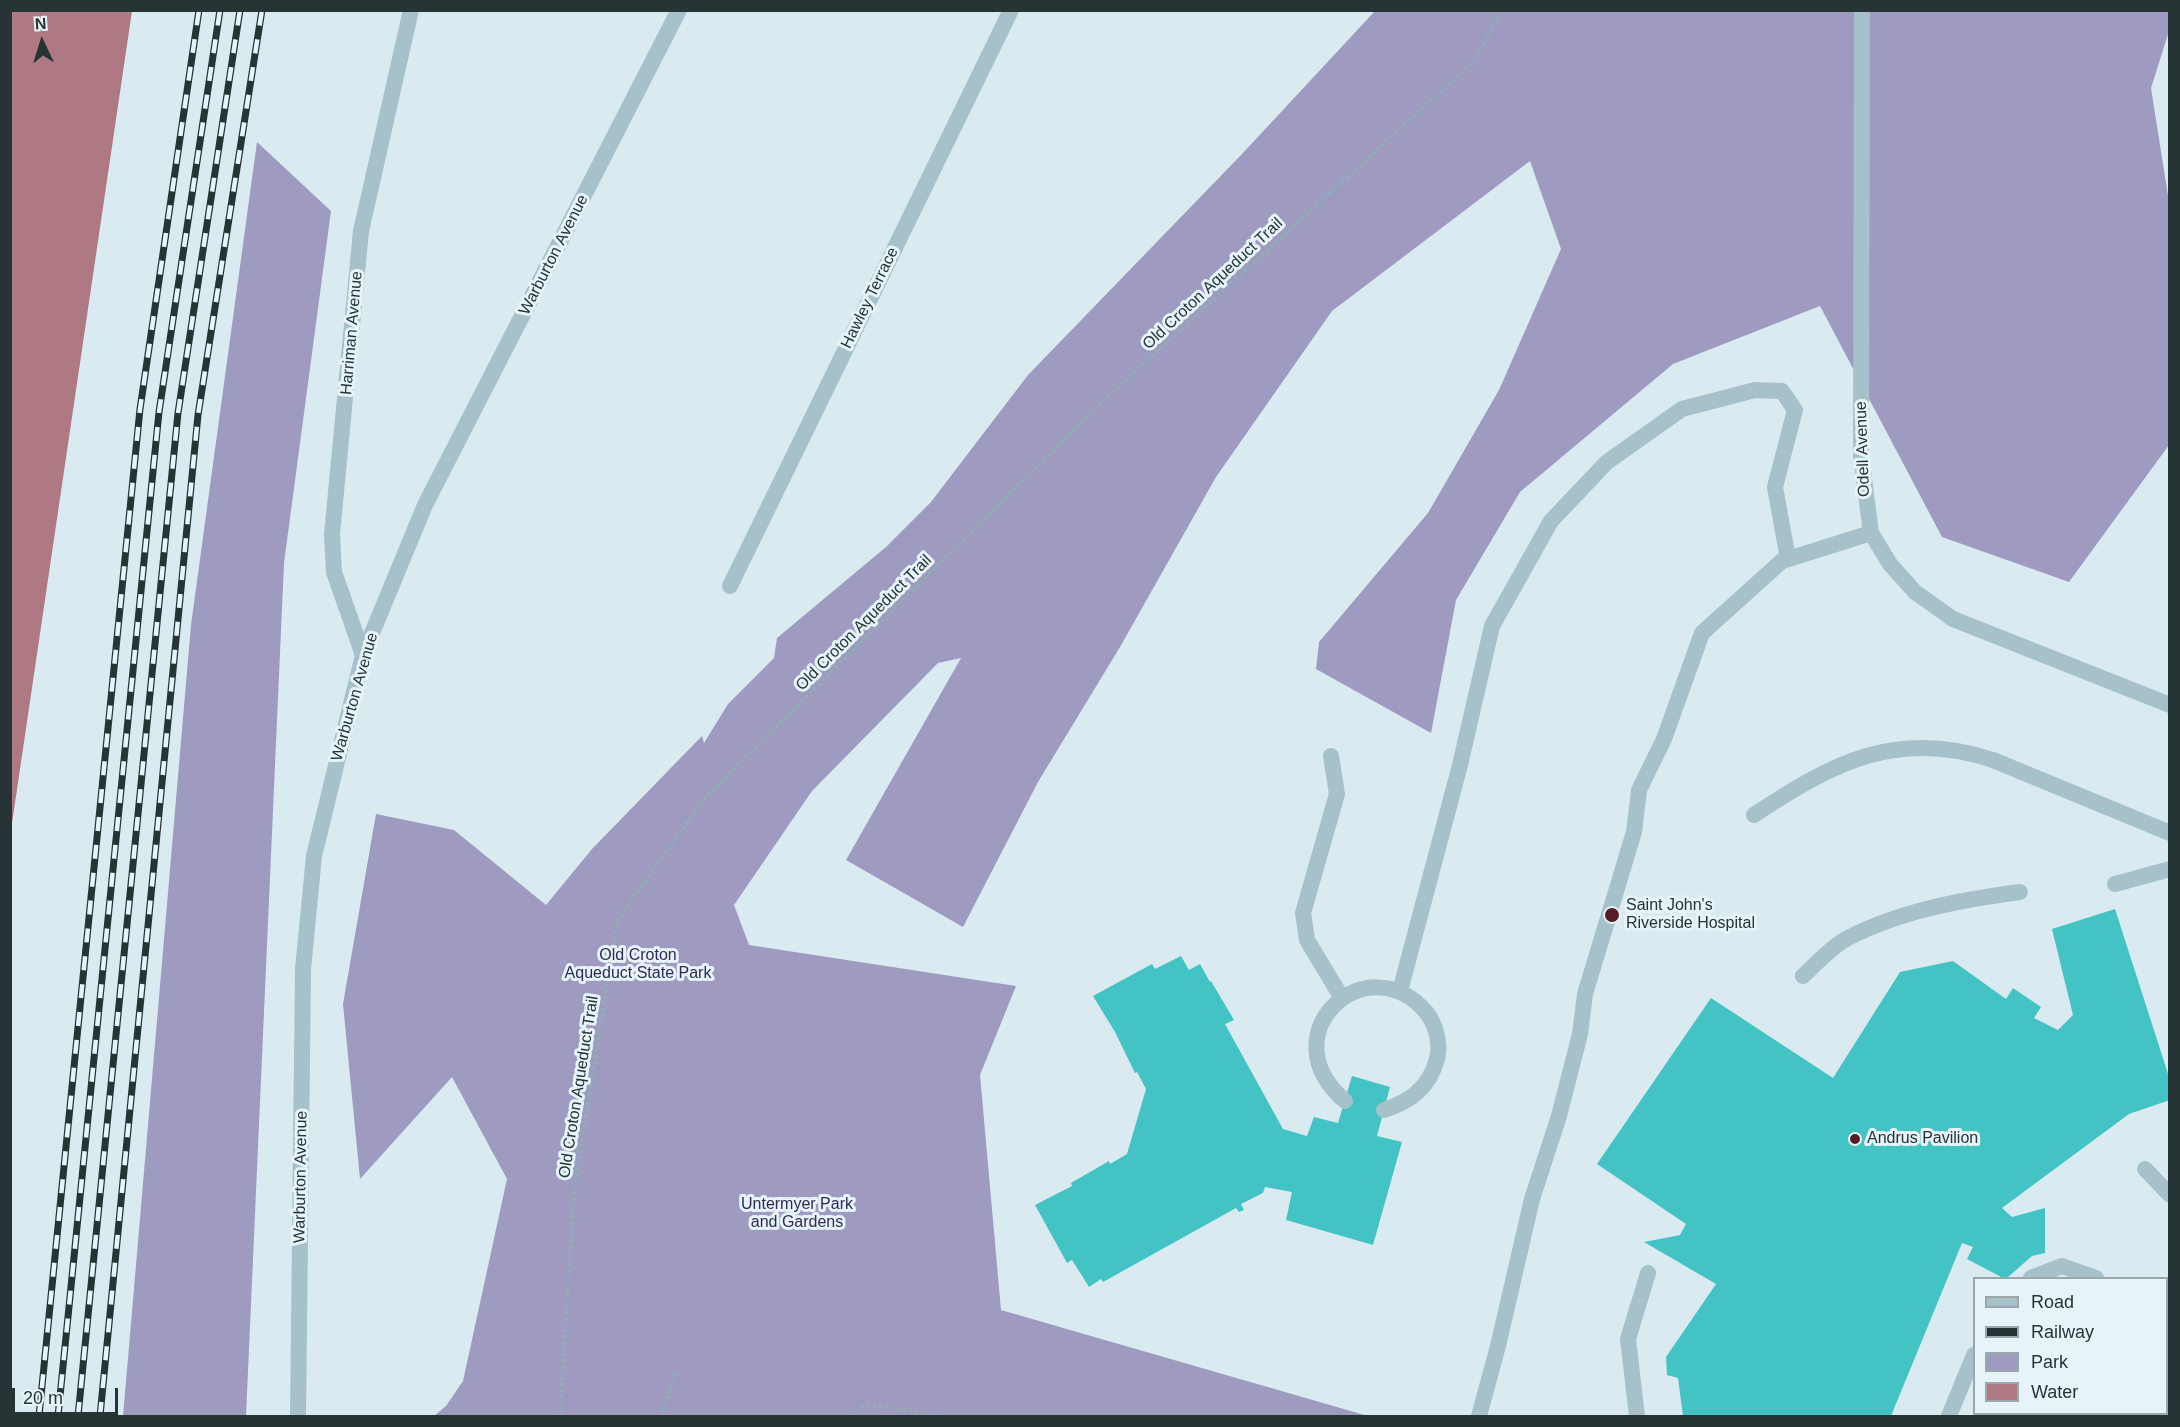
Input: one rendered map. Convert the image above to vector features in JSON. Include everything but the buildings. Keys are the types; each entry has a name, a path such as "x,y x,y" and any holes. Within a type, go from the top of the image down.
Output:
{"street":[{"name":"Harriman Avenue","path":"363,655 334,572 332,534 362,231 411,10"},
{"name":"Warburton Avenue","path":"298,1416 303,969 314,856 363,655 425,505 680,10"},
{"name":"Hawley Terrace","path":"730,586 1011,10"},
{"name":"Odell Avenue","path":"1862,10 1861,456 1871,533 1890,564 1915,592 1953,619 2169,705"},
{"path":"1400,991 1460,765 1491,626 1551,521 1607,462 1682,409 1755,390 1782,391 1795,410 1775,487 1788,559"},
{"path":"1479,1416 1498,1346 1532,1199 1559,1116 1580,1034 1585,994 1634,832 1639,790 1664,739 1702,633 1782,561 1871,533"},
{"path":"1754,815 1803,782 1860,756 1887,749 1940,748 1972,753 1993,760 2169,833"},
{"path":"1330,756 1337,794 1303,913 1307,940 1342,998"},
{"path":"2115,884 2169,869"},
{"path":"1803,976 1844,940 1901,917 1946,903 2020,892"},
{"path":"1345,1101 1329,1087 1319,1070 1316,1050 1318,1030 1327,1012 1342,998 1360,989 1380,987 1400,991 1417,1002 1430,1018 1437,1036 1438,1056 1432,1076 1420,1092 1403,1104 1384,1110"},
{"path":"2145,1169 2169,1195"},
{"path":"2034,1277 2062,1266 2093,1277"},
{"path":"1637,1416 1628,1339 1648,1274"},
{"path":"1949,1416 1973,1357"}],"path":[{"name":"Old Croton Aqueduct Trail","path":"560,1416 574,1193 618,921 703,800 1104,400 1473,62 1503,10"},
{"path":"661,1416 676,1371"},
{"path":"853,1416 862,1407 872,1405 944,1416"}],"green space":[{"path":"1375,11 2169,11 2169,31 2151,88 2169,202 2169,445 2069,582 1942,537 1820,306 1673,364 1520,492 1456,600 1431,733 1316,669 1319,642 1428,513 1499,390 1561,249 1530,161 1332,311 1216,477 1120,647 1038,782 963,927 846,860 961,658 938,663 812,791 734,905 749,945 1016,986 980,1075 1001,1310 1368,1416 434,1416 446,1406 463,1381 507,1179 452,1077 360,1179 343,1004 376,814 454,830 546,905 592,849 702,736 704,743 728,704 774,658 777,638 886,547 931,502 1028,375 1242,154"},
{"path":"257,142 331,211 284,563 246,1416 123,1416 191,625"}],"water":[{"path":"10,11 132,11 11,830"}],"railway":[{"path":"39,1416 140,409 199,10"},
{"path":"58,1416 159,412 220,10"},
{"path":"78,1416 178,413 240,10"},
{"path":"100,1416 198,415 262,10"}],"place":[{"name":"Saint John's Riverside Hospital","path":"1612,915"},
{"name":"Andrus Pavilion","path":"1855,1139"}],"park label":[{"name":"Old Croton Aqueduct State Park","path":"638,965"},
{"name":"Untermyer Park and Gardens","path":"797,1214"}]}
